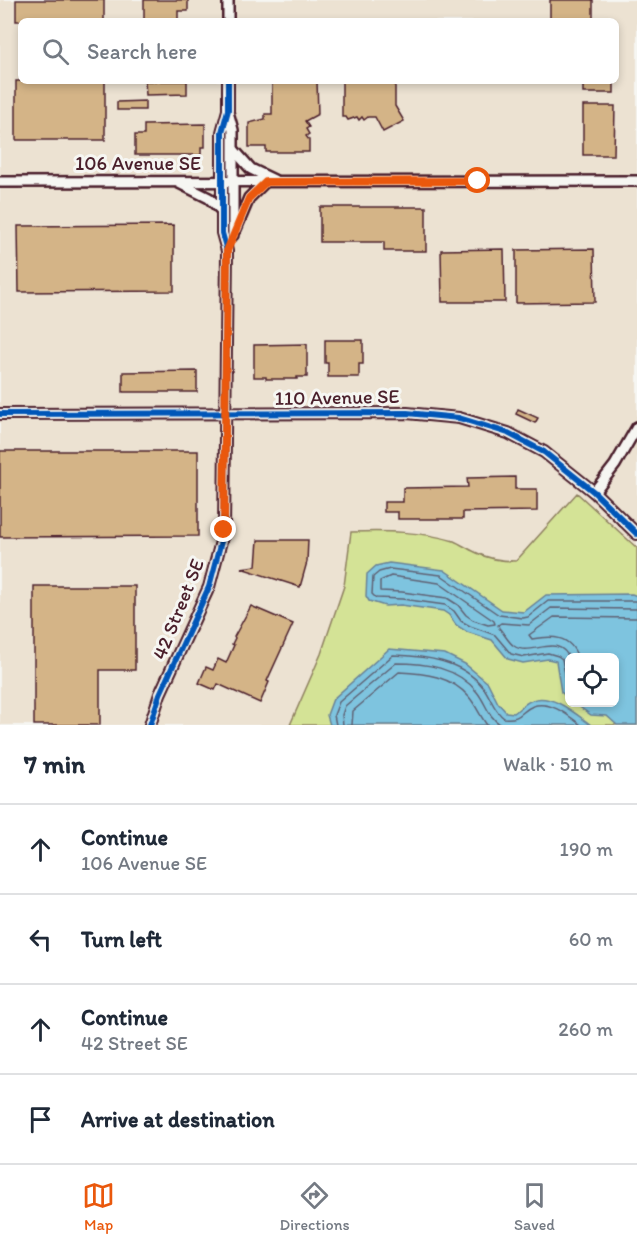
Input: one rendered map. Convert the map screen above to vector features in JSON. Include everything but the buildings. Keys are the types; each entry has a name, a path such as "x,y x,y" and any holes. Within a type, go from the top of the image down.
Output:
{"street":[{"path":"228,0 228,18"},
{"name":"42 Street SE","path":"227,251 233,235 234,150 233,130 228,110 228,84"},
{"name":"42 Street SE","path":"150,725 160,694 208,587 221,545 226,500 227,251 222,233 222,132 228,110"},
{"path":"234,150 251,169 276,181"},
{"name":"106 Avenue SE","path":"0,182 637,181"},
{"path":"177,182 210,198 222,211"},
{"path":"233,235 249,198 266,182"},
{"name":"110 Avenue SE","path":"0,414 407,412 459,418 508,433 544,452 594,492 637,534"},
{"path":"594,492 615,465 637,427"}],"shaded area":[{"path":"0,0 637,0 637,548 577,493 516,561 500,562 456,542 351,532 344,586 321,654 290,725 0,725"}],"green space":[{"path":"577,493 637,548 637,725 290,725 321,654 344,586 351,532 428,535 454,541 480,554 500,560 516,561"}],"water":[{"path":"389,563 444,570 502,610 524,612 546,595 632,594 637,596 637,725 617,725 607,716 591,715 580,707 619,707 619,653 565,653 565,696 561,692 556,661 548,659 523,663 508,659 492,640 467,632 456,625 443,611 401,605 385,606 369,601 366,596 367,574 376,566"},
{"path":"389,649 445,654 465,664 488,683 498,703 506,712 514,713 530,701 546,699 562,705 591,725 330,725 327,715 333,699"}],"cycle path":[{"path":"150,725 160,694 209,587 224,530 227,251 222,233 222,132 228,110 228,84"},
{"path":"0,414 407,413 459,418 508,433 544,452 594,492 637,534"}],"route":[{"path":"224,530 227,251 249,198 266,182 478,181"}]}
